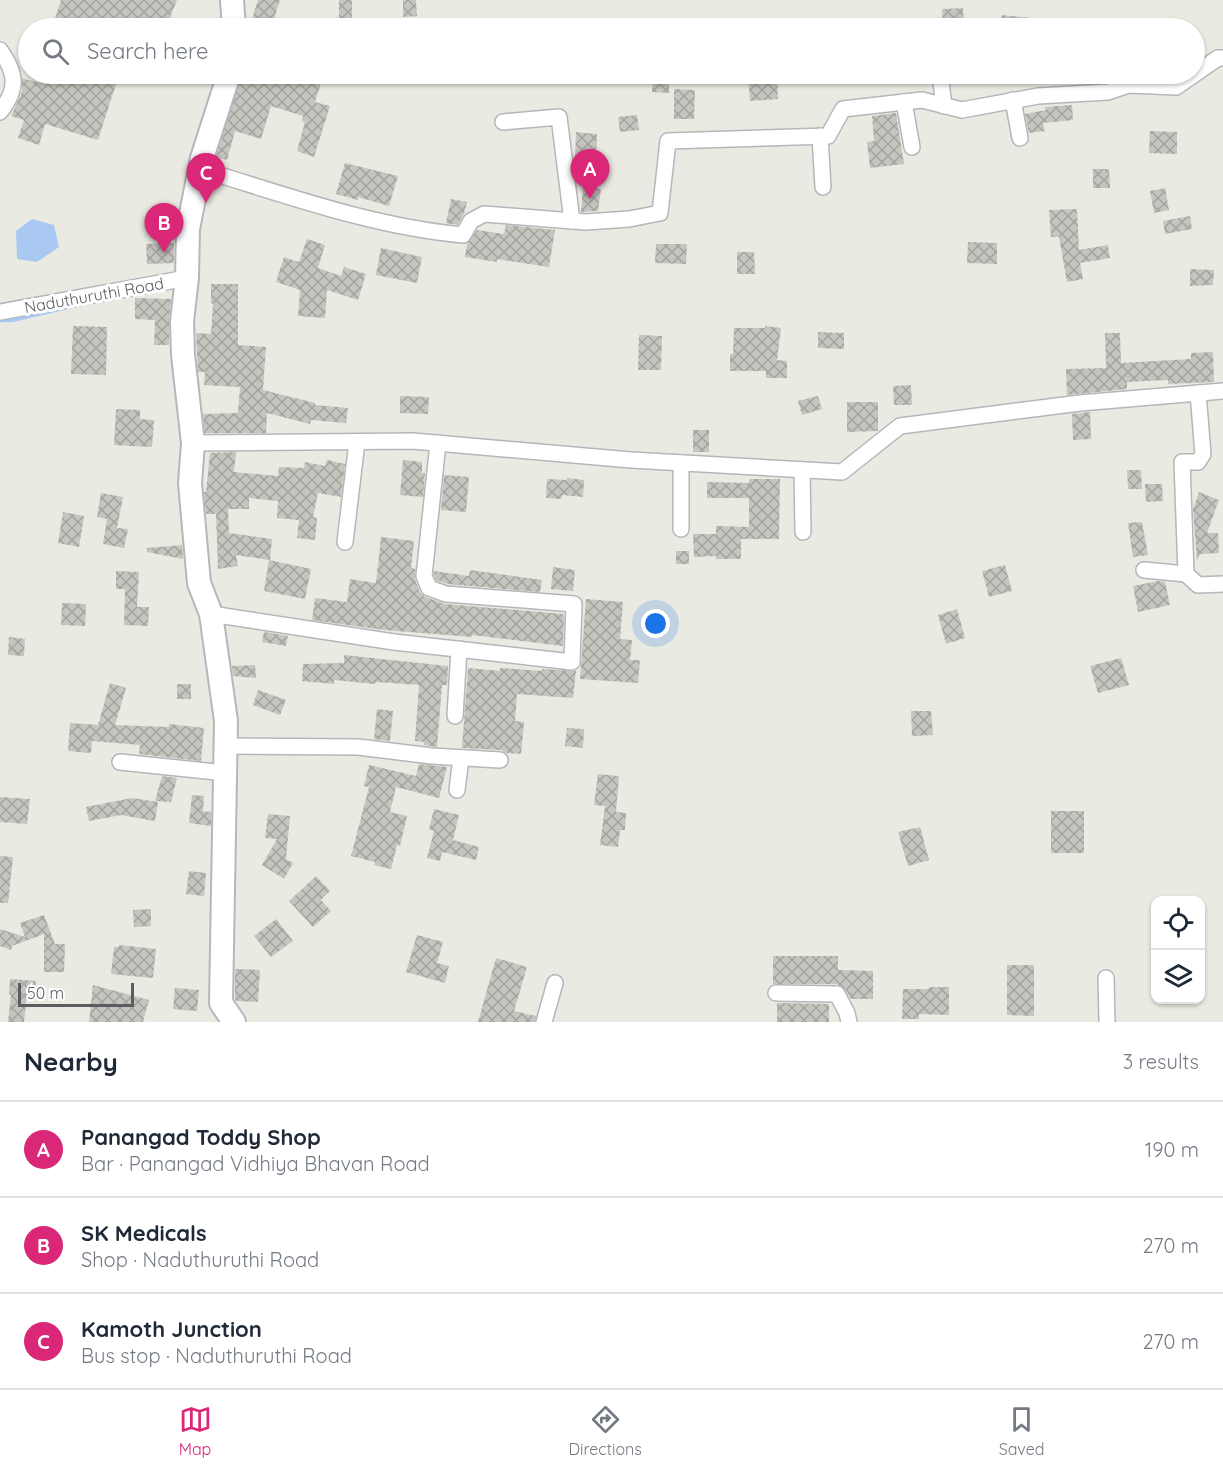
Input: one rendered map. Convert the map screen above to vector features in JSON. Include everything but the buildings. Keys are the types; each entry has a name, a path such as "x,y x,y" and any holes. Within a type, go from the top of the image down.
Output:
{"main road":[{"path":"232,0 233,18"},
{"path":"227,84 200,169 188,229 187,278 182,321 183,355 193,443 190,483 199,583 211,614 226,721 220,1003 234,1022"}],"street":[{"path":"0,50 14,75 11,97 0,112"},
{"path":"1205,67 1218,58 1223,58"},
{"path":"942,84 945,106"},
{"path":"200,169 376,221 463,235 471,222 484,214 572,221 629,219 660,213 668,141 828,136 843,109 922,100 962,110 1038,96 1108,92 1129,85 1176,87 1180,84"},
{"path":"1013,100 1020,138"},
{"path":"904,102 912,147"},
{"path":"503,122 559,117 572,221"},
{"path":"820,136 823,187"},
{"name":"Naduthuruthi Road","path":"0,312 187,278"},
{"path":"193,443 413,441 681,463 842,472 900,426 1080,403 1223,391"},
{"path":"1186,574 1182,462 1198,462 1203,454 1198,393"},
{"path":"345,542 357,442"},
{"path":"211,614 393,642 572,662 574,604 446,594 429,588 424,576 438,443"},
{"path":"681,463 681,529"},
{"path":"802,470 802,532"},
{"path":"1144,570 1186,574 1198,585 1223,584"},
{"path":"455,716 459,649"},
{"path":"226,746 357,747 500,760"},
{"path":"457,790 461,758"},
{"path":"120,762 226,773"},
{"path":"1106,978 1107,1022"},
{"path":"544,1022 555,983"},
{"path":"776,993 837,994 849,1022"}],"water":[{"path":"32,219 54,225 59,247 37,262 17,259 16,231"}],"waterway":[{"path":"0,320 12,320 71,306"}],"place":[{"name":"Panangad Toddy Shop","path":"590,199"},
{"name":"Kamoth Junction","path":"206,203"},
{"name":"SK Medicals","path":"164,253"}]}
